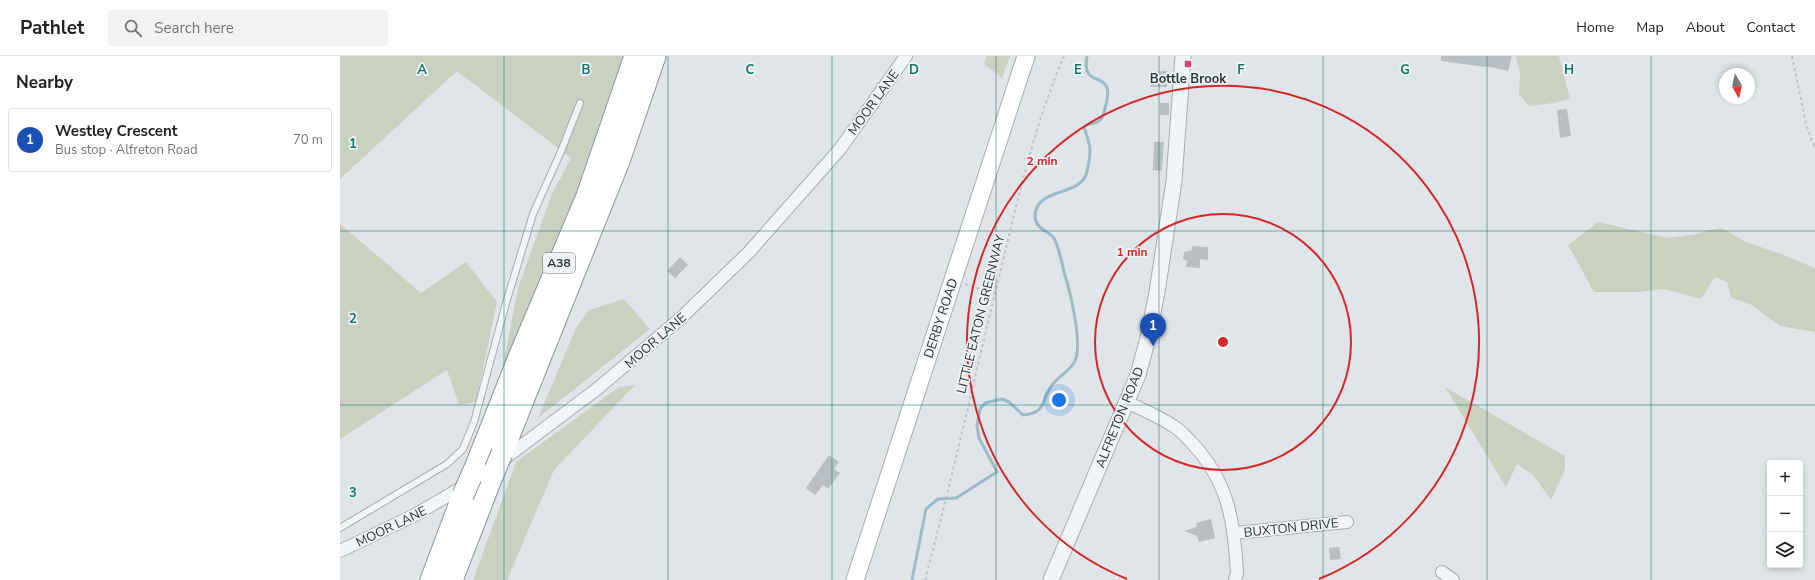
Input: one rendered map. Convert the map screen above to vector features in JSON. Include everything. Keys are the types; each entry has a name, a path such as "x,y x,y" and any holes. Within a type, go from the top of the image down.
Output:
{"highway":[{"name":"A38","path":"452,580 519,357 587,196 635,56"},
{"name":"A38","path":"432,580 463,495 502,453 619,161 655,56"}],"main road":[{"name":"DERBY ROAD","path":"855,580 1026,56"}],"street":[{"name":"MOOR LANE","path":"340,551 413,516 450,495 487,471 520,448 597,389 681,318 749,252 840,149 906,56"},
{"name":"ALFRETON ROAD","path":"1051,580 1138,375 1148,338 1174,182 1183,56"},
{"path":"1127,402 1176,428 1199,451 1218,479 1228,504 1235,533 1237,573 1235,580"},
{"name":"BUXTON DRIVE","path":"1235,533 1347,522"},
{"path":"1442,572 1456,577"}],"lane":[{"path":"340,528 447,464 464,449 474,422 508,295 533,214 562,149 580,102"}],"path":[{"name":"LITTLE EATON GREENWAY","path":"925,580 943,512 994,294 1032,146 1051,86 1064,56"},
{"path":"1792,56 1806,124 1815,149"},
{"path":"952,280 994,294"}],"green space":[{"path":"340,56 628,56 590,171 505,374 503,366 518,288 552,194 571,158 457,71 340,179"},
{"path":"987,56 1010,56 1002,78 984,64"},
{"path":"1516,56 1559,56 1570,99 1554,103 1529,106 1519,94 1520,74"},
{"path":"1598,222 1668,238 1698,234 1709,230 1722,228 1746,242 1815,268 1815,332 1780,326 1750,304 1731,298 1727,282 1715,277 1701,299 1664,289 1639,292 1594,292 1568,245"},
{"path":"340,224 421,293 466,262 497,302 476,402 459,405 447,370 340,439"},
{"path":"624,299 650,329 538,418 576,328 589,310"},
{"path":"635,385 554,470 507,580 473,580 516,462 619,387"},
{"path":"1445,387 1565,456 1565,469 1551,500 1533,475 1517,464 1506,487"}],"building":[{"path":"1441,56 1512,56 1508,71 1486,66 1441,61"},
{"path":"1167,71 1167,87 1150,87 1150,72"},
{"path":"1160,103 1169,103 1169,115 1160,115"},
{"path":"1567,109 1571,136 1560,138 1557,110"},
{"path":"1154,142 1164,142 1162,171 1153,170"},
{"path":"1192,246 1208,247 1208,260 1200,259 1200,268 1186,267 1187,260 1183,260 1184,252 1192,250"},
{"path":"680,257 688,265 675,278 667,271"},
{"path":"829,455 839,462 834,469 840,473 828,489 823,485 815,495 806,488"},
{"path":"1211,519 1215,538 1199,542 1197,536 1184,531 1197,527 1196,523"},
{"path":"1339,547 1341,559 1330,560 1329,548"}],"waterway":[{"name":"Bottle Brook","path":"912,580 926,509 938,499 956,498 997,472 979,438 977,426 980,409 985,403 1002,399 1009,402 1023,415 1039,410 1050,388 1073,365 1075,361 1078,343 1077,330 1060,253 1053,237 1036,223 1035,215 1037,207 1042,201 1080,183 1086,174 1089,164 1090,150 1089,141 1084,127 1101,119 1108,93 1103,82 1088,73 1086,67 1087,56"}],"place":[{"name":"Bottle Brook","path":"1188,64"},
{"name":"Westley Crescent","path":"1153,346"}]}
